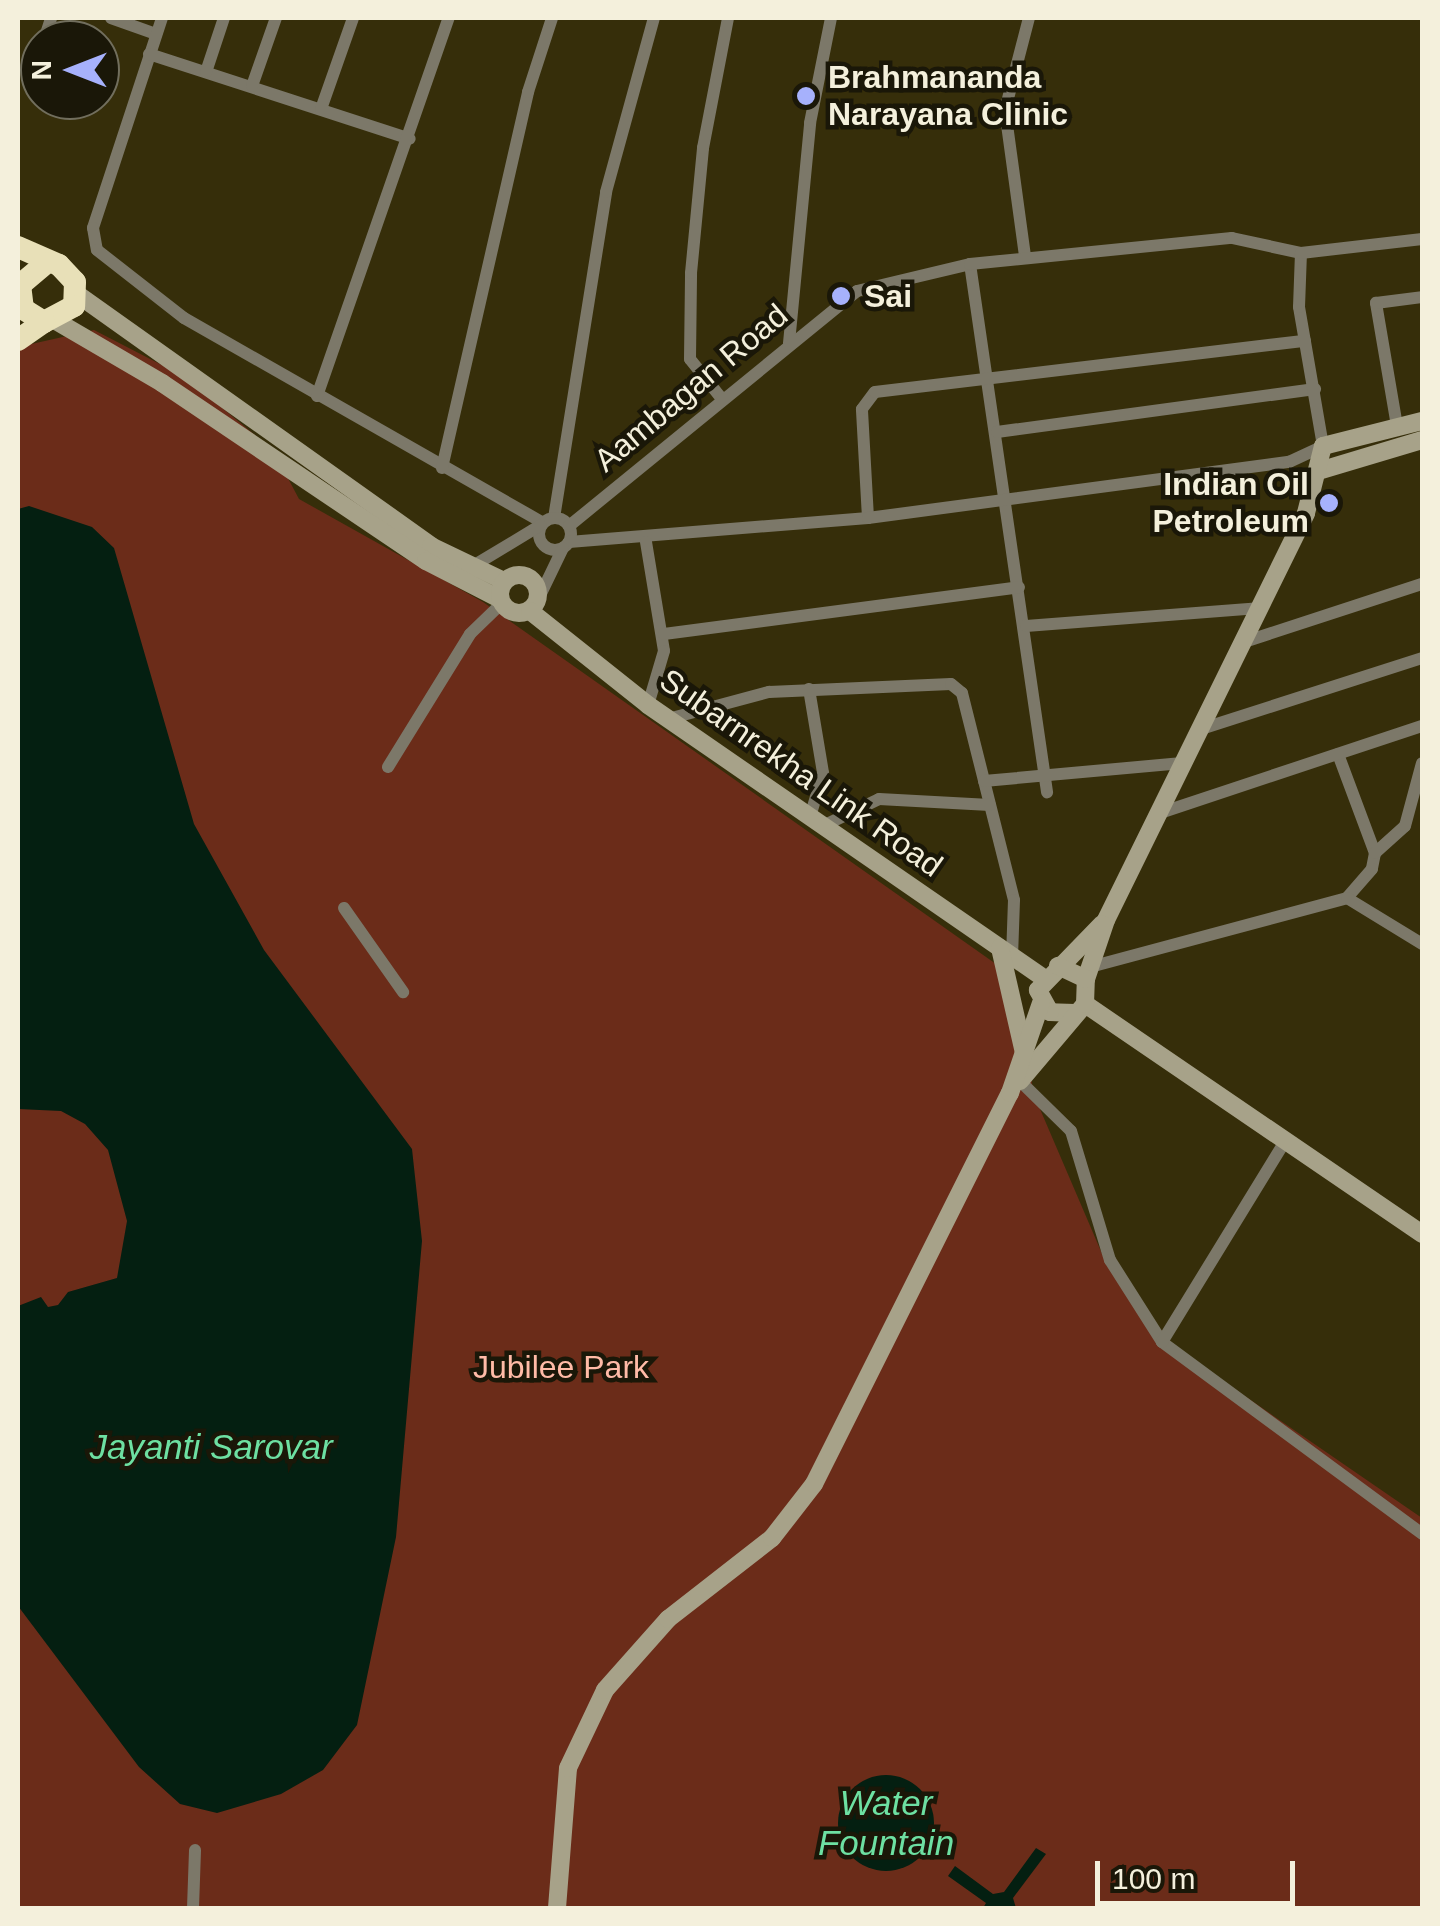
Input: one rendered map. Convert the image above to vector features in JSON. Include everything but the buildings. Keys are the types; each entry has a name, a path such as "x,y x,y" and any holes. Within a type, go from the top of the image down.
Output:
{"highway":[{"path":"18,247 69,272 78,294 50,321 18,340"},
{"path":"46,263 25,274 18,294 50,321"}],"main road":[{"name":"Subarnrekha Link Road","path":"78,294 177,371 431,546 473,566 502,595 512,613 533,607"},
{"name":"Subarnrekha Link Road","path":"50,321 162,383 398,544 502,595"},
{"path":"1015,1087 1080,1009 1106,920 1322,470 1322,446 1422,421"},
{"path":"1322,470 1422,440"},
{"name":"Subarnrekha Link Road","path":"502,595 530,578 533,607 648,705 1006,952 1050,972 1088,973"},
{"path":"557,1908 568,1768 605,1690 635,1649 796,1512 1015,1087 1050,972 1106,920"},
{"path":"1006,952 1024,1053"},
{"path":"1041,1002 1050,1012 1080,1009 1285,1140 1422,1234"}],"street":[{"path":"111,18 156,34"},
{"path":"162,18 93,228 97,250 184,318 442,468 546,522 569,526 566,545 533,607"},
{"path":"206,72 224,18"},
{"path":"252,86 276,18"},
{"path":"321,109 353,18"},
{"path":"318,396 449,18"},
{"path":"442,468 528,92 552,18"},
{"path":"654,18 606,192 541,542 646,542 1008,502 1289,462 1322,446 1305,340 1301,254 1422,239"},
{"path":"722,399 690,359 691,273 703,148 728,18"},
{"path":"789,343 810,124 831,18"},
{"path":"1025,256 1005,110 1029,18"},
{"path":"149,54 410,139"},
{"name":"Aambagan Road","path":"569,526 857,291 970,264 1025,256 1232,238 1301,254"},
{"path":"970,264 1008,502 1047,792"},
{"path":"1397,426 1376,303 1422,297"},
{"path":"868,518 865,400 1305,340"},
{"path":"997,432 1315,390"},
{"path":"1289,462 1322,470"},
{"path":"473,566 546,522"},
{"path":"646,542 664,634 648,705"},
{"path":"1241,643 1422,584"},
{"path":"664,634 1019,587"},
{"path":"388,767 470,634 502,595"},
{"path":"1026,626 1258,608"},
{"path":"1198,730 1422,658"},
{"path":"668,719 737,697 809,689 951,684 962,693 1016,917 1006,952"},
{"path":"809,689 823,773 816,821 879,799 990,804"},
{"path":"1157,814 1422,726"},
{"path":"1088,973 1347,898 1372,869 1374,853 1338,754"},
{"path":"984,781 1182,763"},
{"path":"1374,853 1405,826 1422,763"},
{"path":"1347,898 1422,944"},
{"path":"344,908 403,992"},
{"path":"1015,1087 1071,1131 1110,1260 1162,1342 1422,1534"},
{"path":"1162,1342 1285,1140"},
{"path":"193,1908 195,1850"}],"green space":[{"name":"Jubilee Park","path":"94,330 185,377 273,450 299,499 483,602 1013,976 1034,1095 1103,1256 1175,1348 1422,1518 1422,1908 18,1908 18,347"}],"water":[{"name":"Jayanti Sarovar","path":"29,506 92,527 114,548 194,824 264,950 412,1149 422,1241 396,1537 357,1725 323,1770 281,1794 217,1813 180,1804 139,1767 18,1606 18,1306 41,1297 48,1307 58,1305 68,1292 117,1278 127,1221 108,1150 85,1124 61,1111 18,1109 18,509"},
{"name":"Water Fountain","path":"886,1775 904,1779 920,1789 930,1805 934,1823 930,1841 920,1857 904,1867 886,1871 868,1867 852,1857 842,1841 838,1823 842,1805 852,1789 868,1779"},
{"path":"1036,1848 1046,1854 1013,1898 1016,1908 983,1908 986,1903 948,1876 955,1866 993,1894 1004,1892"}],"place":[{"name":"Brahmananda Narayana Clinic","path":"806,96"},
{"name":"Sai","path":"841,296"},
{"name":"Indian Oil Petroleum","path":"1329,503"}]}
